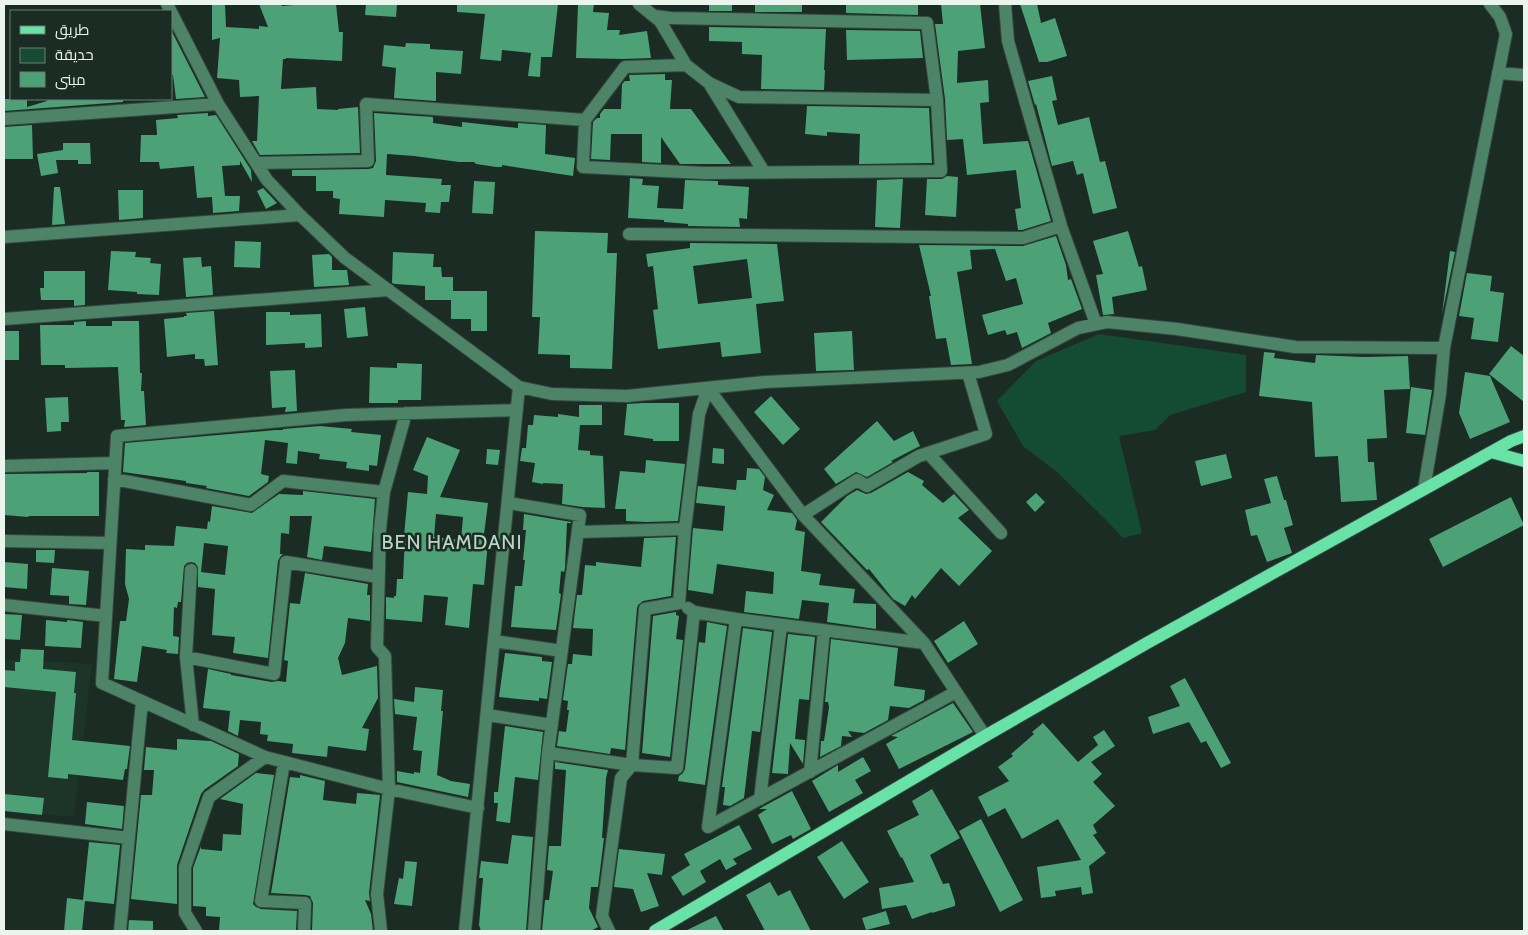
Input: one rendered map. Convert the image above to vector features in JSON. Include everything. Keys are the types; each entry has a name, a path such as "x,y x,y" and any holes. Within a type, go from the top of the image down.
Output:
{"main road":[{"path":"655,931 1155,638 1511,441 1524,436"},
{"path":"1491,452 1524,461"}],"street":[{"path":"639,4 660,21 686,65 709,83 739,97 937,100"},
{"path":"1005,4 1008,41 1061,226 1096,324"},
{"path":"1424,489 1440,394 1444,348 1506,34 1500,18 1490,4"},
{"path":"172,12 218,104 267,180 345,258 519,387 552,394 627,396 766,382 979,372 1008,365 1078,328 1107,322 1177,328 1295,347 1444,348"},
{"path":"654,16 671,18 927,23 937,100 941,171 704,173 583,167 585,120 625,67 686,65"},
{"path":"1498,73 1524,75"},
{"path":"709,83 764,172"},
{"path":"4,119 218,104"},
{"path":"256,163 368,161 366,104 585,120"},
{"path":"4,237 300,215"},
{"path":"629,234 1023,238 1061,226"},
{"path":"4,319 389,290"},
{"path":"803,515 858,480 867,486 919,456 986,434 968,373"},
{"path":"466,931 519,387"},
{"path":"708,388 803,515 924,643 985,736"},
{"path":"679,603 685,529 699,414 708,388"},
{"path":"478,808 389,789 265,758 102,683 117,436 346,415 517,410"},
{"path":"381,931 377,894 389,789 385,656 376,647 380,529 384,492 406,413"},
{"path":"928,453 1001,533"},
{"path":"4,466 115,463"},
{"path":"114,479 251,505 283,482 384,492"},
{"path":"508,503 580,515 548,754 534,931"},
{"path":"578,532 685,529"},
{"path":"4,541 110,542"},
{"path":"186,657 274,674 286,562 378,577"},
{"path":"191,570 186,657 193,725"},
{"path":"610,931 602,916 621,778 632,765 645,609 679,603 694,612 736,619 924,643"},
{"path":"4,606 106,616"},
{"path":"548,754 632,765 677,768 694,612"},
{"path":"736,619 708,827 956,692"},
{"path":"760,799 781,625"},
{"path":"810,772 824,631"},
{"path":"494,641 562,651"},
{"path":"120,931 142,701"},
{"path":"487,715 552,725"},
{"path":"196,931 185,913 185,867 209,797 265,758"},
{"path":"284,762 261,901 306,904 304,931"},
{"path":"4,824 129,838"}],"shaded area":[{"path":"4,659 92,664 74,817 4,811"}],"green space":[{"path":"1099,334 1246,355 1246,392 1170,415 1155,430 1119,436 1142,533 1123,538 1058,473 1023,446 997,401 1036,361"}],"building":[{"path":"212,4 225,4 226,27 259,29 259,26 268,27 259,4 281,4 282,6 336,4 339,32 343,32 342,61 283,59 281,89 316,87 317,109 338,110 358,107 360,153 260,155 252,141 257,141 259,96 240,97 239,80 217,78 220,38 212,40"},
{"path":"366,4 397,4 396,17 365,15"},
{"path":"457,4 558,4 552,57 541,57 540,77 528,76 531,53 502,50 501,61 480,59 485,14 457,12"},
{"path":"578,4 594,4 593,12 609,13 607,30 620,30 619,35 647,31 651,58 576,58"},
{"path":"709,4 732,4 732,11 709,11"},
{"path":"755,4 802,4 802,12 755,12"},
{"path":"846,4 918,4 918,15 846,13"},
{"path":"941,4 980,4 985,48 958,51 957,83 988,80 989,102 980,103 983,144 1028,141 1051,221 1018,230 1015,209 1021,208 1016,170 967,175 963,139 947,140 945,99 935,24 943,24"},
{"path":"1020,4 1037,4 1041,23 1055,18 1067,56 1047,62 1039,62"},
{"path":"709,27 826,29 824,90 761,89 762,55 742,54 742,42 709,41"},
{"path":"846,30 920,31 923,58 847,60"},
{"path":"172,32 205,97 176,99 173,75"},
{"path":"406,43 430,44 430,49 463,51 461,74 436,72 436,101 394,98 396,68 382,66 384,45 405,47"},
{"path":"665,74 665,80 672,80 670,109 691,109 731,164 680,164 661,137 661,163 642,162 642,134 611,134 610,160 591,159 593,122 600,118 600,114 604,109 621,109 622,84 625,81 630,81 629,75"},
{"path":"1052,76 1057,100 1052,101 1058,125 1089,117 1100,162 1105,161 1117,208 1093,214 1083,173 1077,175 1073,161 1052,166 1028,81"},
{"path":"4,99 27,100 27,107 47,100 123,100 123,102 4,111"},
{"path":"807,106 929,108 932,163 859,164 860,134 827,132 827,136 805,134"},
{"path":"208,113 208,116 216,115 251,170 252,182 240,161 240,165 222,166 225,196 240,196 239,211 213,213 212,197 197,198 194,166 160,169 159,162 140,162 141,135 157,135 156,120 178,118 177,115"},
{"path":"374,113 433,117 433,123 462,127 462,122 518,128 518,123 546,125 545,154 575,158 573,176 502,165 502,167 496,167 476,164 474,162 387,154 386,175 442,179 441,185 451,185 449,202 441,202 440,213 425,212 426,203 385,200 384,217 339,214 340,199 333,198 333,191 316,191 316,176 292,176 292,170 373,168 376,161"},
{"path":"32,125 33,159 5,159 4,127"},
{"path":"63,143 90,143 91,164 78,164 78,160 56,160 58,173 41,176 37,154 63,150"},
{"path":"947,176 958,177 956,217 925,215 927,179 942,179"},
{"path":"630,178 643,179 642,185 659,186 657,208 683,209 685,180 718,181 718,185 749,187 747,219 739,218 740,227 688,226 688,224 664,222 664,220 628,218"},
{"path":"903,179 900,228 875,227 877,180"},
{"path":"474,181 495,182 493,214 472,213"},
{"path":"54,187 60,187 65,224 52,225"},
{"path":"263,188 277,203 266,209 257,191"},
{"path":"118,190 143,190 143,218 119,220"},
{"path":"535,231 608,233 607,253 617,253 612,369 570,368 570,355 538,354 540,317 532,317"},
{"path":"1128,231 1139,267 1142,266 1147,290 1112,297 1114,314 1103,315 1096,275 1103,274 1093,241"},
{"path":"1056,236 1066,265 1068,280 1071,279 1082,309 1048,323 1051,333 1022,348 1017,332 1007,335 1005,330 988,335 982,315 1023,304 1016,278 1006,281 995,249 970,250 972,269 957,272 972,364 951,365 946,338 936,339 929,296 931,296 919,245 1023,246"},
{"path":"235,241 261,242 260,268 234,267"},
{"path":"690,243 777,244 784,301 756,304 761,353 722,357 720,342 658,349 653,310 658,309 653,266 648,267 646,254 690,248","holes":["747,259 752,298 698,304 693,266"]},
{"path":"111,251 136,252 135,257 151,258 150,263 161,264 159,295 108,290"},
{"path":"1450,251 1455,252 1442,314"},
{"path":"393,252 434,254 433,267 441,267 442,277 453,277 453,291 487,291 487,331 471,331 471,319 451,319 451,300 425,300 425,286 392,283"},
{"path":"329,254 332,257 332,270 347,270 349,285 314,287 312,255"},
{"path":"201,257 202,267 211,266 213,295 186,297 183,258"},
{"path":"44,271 85,271 85,305 74,306 74,300 41,300 40,288 44,288"},
{"path":"1467,273 1492,276 1490,291 1504,293 1498,342 1471,339 1474,318 1459,316"},
{"path":"365,307 368,336 347,338 344,309"},
{"path":"214,311 218,365 205,366 204,359 195,359 195,354 167,357 164,319 184,317 187,316 186,313"},
{"path":"266,312 290,312 290,315 321,314 322,347 305,348 305,343 266,345"},
{"path":"86,321 86,326 112,326 112,321 139,321 140,373 142,373 141,391 144,391 146,425 124,427 125,420 121,420 118,367 65,368 65,365 41,365 40,325 74,325 74,322"},
{"path":"4,331 19,331 19,360 4,360"},
{"path":"852,331 854,370 816,371 814,333"},
{"path":"1511,346 1524,356 1524,402 1489,374"},
{"path":"1264,352 1275,353 1274,358 1315,363 1316,355 1408,356 1410,389 1384,390 1387,438 1367,439 1368,462 1374,462 1377,500 1341,502 1338,456 1315,457 1312,402 1259,396"},
{"path":"397,363 422,364 421,400 398,400 398,403 369,403 370,367 397,368"},
{"path":"295,370 297,411 285,412 286,407 272,408 270,371"},
{"path":"1465,372 1490,376 1510,422 1470,439 1459,413"},
{"path":"1411,387 1432,390 1425,435 1406,433"},
{"path":"771,396 800,429 783,445 754,412"},
{"path":"68,397 69,422 61,422 61,431 47,432 45,398"},
{"path":"679,403 679,441 653,441 653,439 624,435 627,404"},
{"path":"579,405 602,405 602,425 580,425 578,450 590,451 590,455 603,456 605,508 562,504 563,484 532,482 535,463 520,461 522,448 526,448 528,425 533,425 534,415 558,417 558,414 579,417"},
{"path":"877,421 894,441 913,431 920,446 891,461 893,462 867,477 856,472 836,484 824,469"},
{"path":"320,426 352,429 351,432 381,435 377,466 369,465 369,471 346,468 347,462 319,459 320,454 298,451 297,464 286,463 288,443 265,440 261,474 269,476 268,482 249,496 206,488 207,486 186,483 186,481 123,472 125,443"},
{"path":"427,437 460,450 440,497 488,503 483,542 488,542 484,585 473,584 469,628 445,625 448,597 424,595 422,622 386,619 386,597 394,598 396,596 397,579 403,579 408,492 427,494 428,476 413,470","holes":["436,514 463,517 461,540 434,537"]},
{"path":"713,448 724,449 724,464 712,463"},
{"path":"487,449 500,450 498,465 486,464"},
{"path":"1226,454 1232,478 1201,486 1195,461"},
{"path":"646,460 685,464 678,521 626,521 626,509 615,509 620,471 645,473"},
{"path":"747,468 759,469 765,477 763,490 774,495 767,510 792,513 797,520 795,530 805,532 801,571 821,574 819,585 855,589 853,603 876,604 876,629 827,622 829,603 802,600 799,619 744,612 746,591 773,594 774,572 717,564 713,594 688,590 693,528 723,531 725,506 696,503 698,486 736,490 737,480 746,480"},
{"path":"99,472 99,516 28,517 4,515 4,474"},
{"path":"908,472 924,481 922,485 943,503 954,494 969,510 958,518 992,551 959,586 941,568 915,599 912,595 905,606 893,599 869,569 867,570 821,522 847,496 857,490 866,494 871,493"},
{"path":"1277,476 1293,525 1284,528 1292,553 1267,562 1257,535 1251,536 1245,510 1271,503 1264,479"},
{"path":"303,491 375,499 371,552 324,546 322,560 307,557 312,516 290,516 289,534 281,533 280,554 283,554 278,561 268,658 233,653 235,637 212,635 215,589 198,587 198,567 195,563 191,562 184,566 181,602 178,602 177,608 174,607 173,636 179,637 178,654 166,653 167,650 142,646 137,682 114,679 120,621 126,621 129,599 125,584 126,549 145,550 145,545 174,546 176,526 207,529 212,506 252,513 279,494 303,495","holes":["204,543 228,546 225,575 201,572"]},
{"path":"1036,493 1045,502 1035,512 1026,502"},
{"path":"1511,497 1524,525 1443,567 1429,539"},
{"path":"524,514 571,522 567,523 565,568 564,572 561,571 559,593 561,594 556,630 511,627 515,586 522,586 525,560 523,560 526,530 523,530"},
{"path":"676,537 671,596 643,601 637,608 625,750 611,748 610,754 557,746 559,731 566,732 569,710 567,710 568,701 563,700 568,664 572,664 573,654 592,656 593,629 573,628 577,595 582,595 585,565 596,566 596,562 641,567 644,538"},
{"path":"36,550 55,550 54,563 36,562"},
{"path":"4,562 28,564 27,589 4,587"},
{"path":"52,568 89,571 86,605 69,604 69,596 50,595"},
{"path":"305,573 368,584 367,595 370,595 370,621 348,618 345,643 338,658 342,675 377,666 378,698 362,728 369,729 366,751 328,746 327,757 292,753 293,744 267,741 268,735 260,734 261,722 240,720 238,736 228,731 230,711 203,708 208,669 272,682 286,682 288,661 284,660 290,603 300,604"},
{"path":"676,612 676,615 679,616 676,639 683,640 670,757 642,753 653,616"},
{"path":"4,614 22,615 20,640 4,639"},
{"path":"46,620 83,622 81,648 45,646"},
{"path":"964,621 978,644 948,663 934,641"},
{"path":"707,622 727,626 705,785 678,781 679,776 685,769 699,642 705,643"},
{"path":"743,628 772,632 760,732 752,731 744,798 730,806 723,805 725,787 722,787"},
{"path":"788,634 815,637 809,700 799,699 795,739 805,740 803,764 790,743 788,774 772,773"},
{"path":"831,639 898,648 894,686 925,690 924,700 909,708 890,706 888,720 864,733 848,731 852,737 842,736 841,746 820,757 821,741 824,741 829,707 828,702 825,702"},
{"path":"21,649 44,650 43,669 76,672 72,740 130,746 127,769 125,769 123,780 68,774 68,779 48,777 56,692 4,687 4,670 15,671 15,662 20,662"},
{"path":"505,653 542,657 542,661 552,662 547,699 539,698 539,701 499,697"},
{"path":"1185,678 1231,763 1221,768 1206,741 1201,743 1189,722 1153,734 1148,717 1180,706 1170,686"},
{"path":"415,687 443,690 437,775 451,781 470,784 468,797 397,782 397,771 414,774 414,772 420,773 422,751 413,750 417,717 395,714 394,699 414,702"},
{"path":"953,703 973,732 899,769 886,744 898,737 891,736"},
{"path":"1043,723 1078,762 1098,745 1093,737 1104,730 1115,746 1091,762 1102,774 1093,782 1115,806 1093,825 1097,833 1093,835 1106,853 1089,866 1093,893 1082,895 1081,887 1055,891 1056,896 1041,898 1037,867 1081,860 1058,819 1022,839 1005,808 988,817 978,797 1009,781 998,767 1013,756 1011,754 1034,734 1032,732"},
{"path":"505,726 543,732 538,780 515,777 510,823 496,821 498,803 494,803 494,792 498,792"},
{"path":"177,739 211,741 239,754 238,766 201,794 177,865 177,904 131,899 141,795 152,795 154,770 144,770 146,747 177,750"},
{"path":"863,757 871,771 855,780 863,793 829,812 812,781 838,765 838,772"},
{"path":"555,762 608,770 602,838 604,838 598,887 591,887 589,908 598,927 591,931 542,931 545,900 549,900 553,871 547,870 549,846 561,846 566,770 555,769"},
{"path":"256,773 274,775 253,904 261,909 297,911 296,931 219,930 220,917 206,916 206,907 193,906 193,868 201,846 201,849 222,851 223,834 241,835 243,804 220,799"},
{"path":"300,775 325,781 323,800 356,804 357,793 380,795 369,893 370,901 365,900 371,914 373,931 312,931 313,903 310,896 271,893 290,777 300,778"},
{"path":"932,789 960,838 930,855 943,884 949,883 955,906 912,919 906,905 882,909 879,888 914,882 887,831 919,815 912,801"},
{"path":"792,791 811,829 793,839 791,835 772,844 758,815 767,809 759,809"},
{"path":"4,794 44,798 42,815 4,811"},
{"path":"87,802 124,806 122,829 85,824"},
{"path":"981,819 1023,900 1000,912 959,831"},
{"path":"739,825 752,849 733,859 737,864 726,870 720,859 700,871 706,882 683,896 671,877 690,865 684,854"},
{"path":"512,835 533,837 526,931 481,931 479,925 483,878 479,878 481,861 508,864"},
{"path":"842,841 869,882 844,899 817,857"},
{"path":"89,842 120,845 114,904 85,901 82,931 64,931 67,898 83,900"},
{"path":"619,849 665,854 662,875 647,873 659,906 641,912 633,889 614,887"},
{"path":"405,861 417,862 412,906 394,904 399,878 403,879"},
{"path":"770,882 778,896 790,890 811,931 765,931 746,895"},
{"path":"886,911 890,924 866,930 862,918"},
{"path":"716,916 724,931 685,931"},
{"path":"129,920 153,921 153,931 128,931"}],"district":[{"name":"BEN HAMDANI","path":"452,542"}]}
